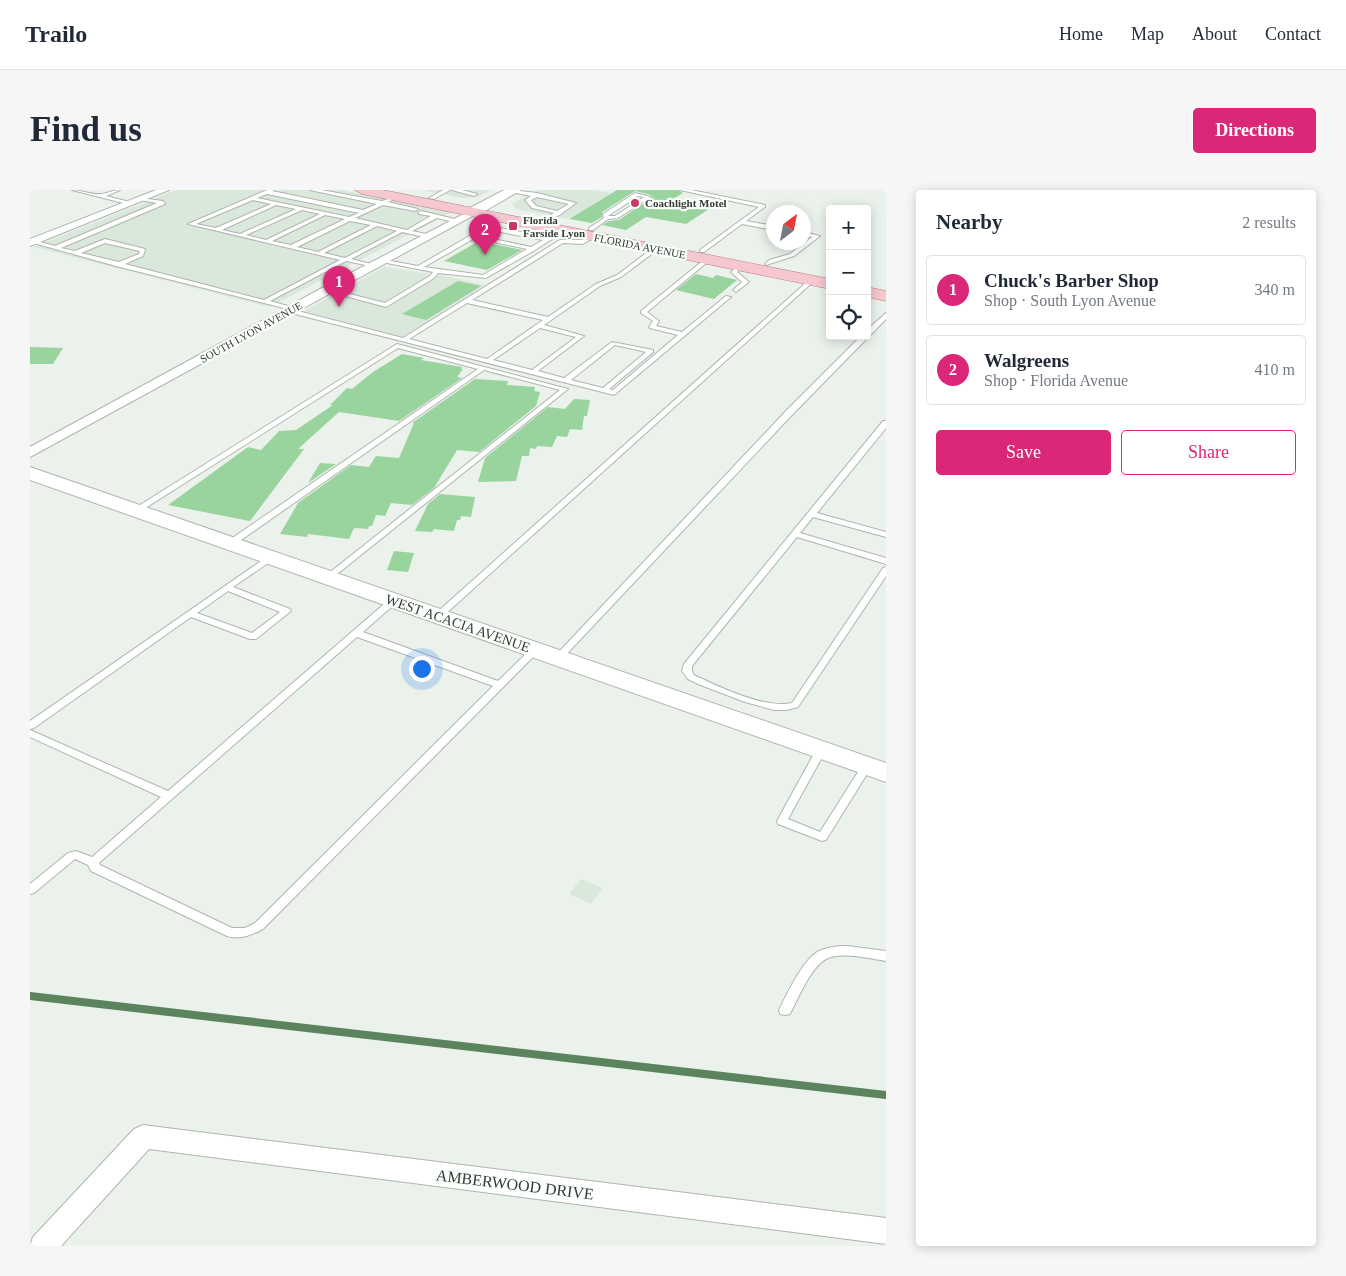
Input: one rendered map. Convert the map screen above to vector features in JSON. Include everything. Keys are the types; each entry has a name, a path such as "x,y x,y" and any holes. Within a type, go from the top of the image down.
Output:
{"main road":[{"name":"FLORIDA AVENUE","path":"362,190 395,197 447,214 477,210 553,217 592,233 654,249 768,264 826,275"},
{"name":"FLORIDA AVENUE","path":"395,197 432,198 563,230 592,233 705,255 739,266 826,282"},
{"path":"705,255 826,281"},
{"path":"871,285 886,289"},
{"path":"871,290 886,289"},
{"path":"871,291 886,296"}],"street":[{"path":"32,242 164,190"},
{"path":"477,210 514,190"},
{"name":"SOUTH LYON AVENUE","path":"30,453 326,290 434,233 447,214"},
{"name":"WEST ACACIA AVENUE","path":"30,472 876,769"},
{"path":"43,1246 143,1137"},
{"name":"AMBERWOOD DRIVE","path":"143,1137 886,1230"}],"lane":[{"path":"74,190 131,203"},
{"path":"100,196 117,190"},
{"path":"313,190 382,203"},
{"path":"432,198 447,190"},
{"path":"454,190 474,194"},
{"path":"514,190 537,195 573,203 553,217 534,207 528,200 537,195"},
{"path":"683,190 763,206 741,222 644,310 646,315 656,321 652,327 683,334"},
{"path":"364,212 269,191 191,224 346,259 484,278 563,230"},
{"path":"404,340 562,241 583,242 608,218 616,217 648,196 637,194 605,215 608,218"},
{"path":"292,247 395,197 396,208 413,210"},
{"path":"252,198 405,231 434,233"},
{"path":"55,248 163,203 142,199"},
{"path":"217,230 276,203"},
{"path":"242,235 301,208"},
{"path":"423,212 447,214"},
{"path":"267,241 324,214"},
{"path":"264,302 346,259 405,231 447,214"},
{"path":"741,222 766,227"},
{"path":"320,254 376,225"},
{"path":"419,226 434,233"},
{"path":"418,268 489,228 548,239"},
{"path":"811,235 817,236 811,241"},
{"path":"473,236 533,249"},
{"path":"75,253 105,241 143,250 140,255 118,265"},
{"path":"32,242 404,340 565,390 328,577"},
{"path":"231,543 548,319 598,286 610,282 654,249"},
{"path":"768,264 771,261 792,255 799,250"},
{"path":"736,290 746,282 734,272 739,266"},
{"path":"326,290 386,305 432,277 437,271"},
{"path":"438,616 811,280"},
{"path":"136,510 396,346 485,365 533,372 614,393 728,297"},
{"path":"467,301 548,319"},
{"path":"871,330 886,315"},
{"path":"533,372 581,336 539,326"},
{"path":"558,658 732,473 861,340"},
{"path":"566,380 614,343 651,351 604,390"},
{"path":"886,423 687,666 686,671 691,677 770,706 784,708 795,705 886,570"},
{"path":"812,514 886,535"},
{"path":"795,534 886,561"},
{"path":"30,726 271,557"},
{"path":"191,614 253,637 287,611 227,588"},
{"path":"94,862 394,600"},
{"path":"356,633 500,685"},
{"path":"94,862 95,868 231,933 247,932 259,926 535,650"},
{"path":"30,733 169,796"},
{"path":"821,750 782,822 822,837 876,769"},
{"path":"30,890 72,856 76,855 94,862"},
{"path":"785,1010 814,962 823,954 844,951 886,956"}],"shaded area":[{"path":"176,190 341,190 452,212 270,307 34,247"},
{"path":"422,190 491,190 478,197 463,198"},
{"path":"538,190 594,190 611,193 568,219 517,209 512,204"},
{"path":"384,267 445,276 485,285 403,337 304,311"},
{"path":"581,879 603,888 591,904 569,894"}],"building":[{"path":"617,190 678,190 683,193 670,201 709,209 686,224 646,217 626,230 602,225 609,221 619,220 653,197 635,191 602,212 602,217 592,223 569,219"},
{"path":"479,241 522,250 487,270 444,261"},
{"path":"696,274 713,278 716,275 737,280 714,299 676,290"},
{"path":"458,281 481,286 426,320 402,314"},
{"path":"30,347 63,348 53,364 30,364"},
{"path":"402,354 424,358 421,360 462,367 461,369 463,369 457,377 462,378 399,421 339,412 298,449 304,449 250,521 168,505 248,447 261,450 279,431 296,430 333,405 330,405 347,388 352,389 373,372"},
{"path":"475,379 508,381 507,385 535,387 534,391 540,392 536,406 479,452 457,450 434,488 412,505 391,503 385,516 376,515 372,526 369,526 368,529 354,528 349,539 308,534 307,537 280,534 298,503 351,465 369,467 376,456 399,458 414,423 412,423"},
{"path":"574,399 590,400 587,416 584,416 582,430 570,429 567,437 557,436 552,447 537,446 536,449 530,448 529,456 522,456 516,481 478,482 485,458 548,407 565,409"},
{"path":"320,463 336,464 308,483"},
{"path":"440,494 475,497 471,517 461,516 460,520 457,520 454,531 434,529 432,532 415,531 428,504"},
{"path":"394,551 414,553 408,572 387,570"}],"waterway":[{"path":"30,996 886,1095"}],"place":[{"name":"Coachlight Motel","path":"635,203"},
{"name":"Florida Farside Lyon","path":"513,226"},
{"name":"Walgreens","path":"485,255"},
{"name":"Chuck's Barber Shop","path":"339,307"}]}
